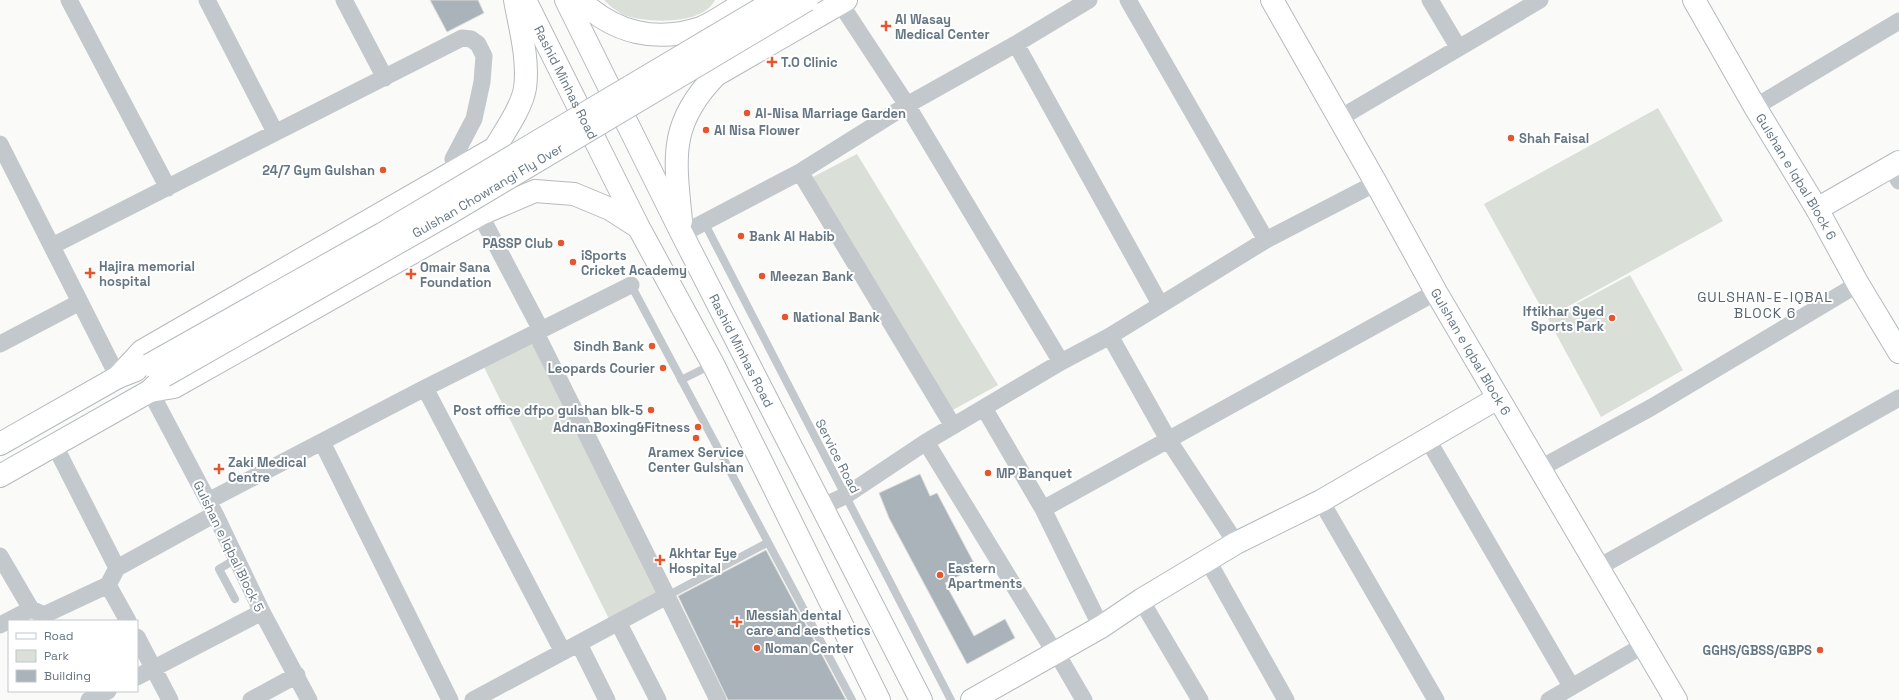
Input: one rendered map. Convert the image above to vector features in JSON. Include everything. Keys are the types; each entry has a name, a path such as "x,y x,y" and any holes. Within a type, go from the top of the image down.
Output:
{"main road":[{"path":"0,444 118,377 142,351 495,148 516,110 525,89 526,66 515,0"},
{"name":"Rashid Minhas Road","path":"525,0 639,228 713,364 879,700"},
{"name":"Rashid Minhas Road","path":"566,0 682,234 921,700"},
{"path":"580,0 602,19 635,33 665,36 702,28 749,0"},
{"name":"Gulshan Chowrangi Fly Over","path":"154,377 382,234 776,0"},
{"name":"Gulshan Chowrangi Fly Over","path":"154,377 448,214 807,0"},
{"name":"Gulshan e Iqbal Block 6","path":"1272,0 1340,118 1436,292 1676,700"},
{"name":"Gulshan e Iqbal Block 6","path":"1694,0 1755,107 1817,209 1858,284 1899,352"},
{"path":"682,234 677,180 677,147 681,126 690,106 701,90 716,75 843,2"},
{"path":"1817,209 1896,170"},
{"path":"118,377 154,377 174,387 481,214 535,191 574,194 610,209 639,228"},
{"path":"0,476 54,444 154,377"},
{"path":"972,700 1101,626 1236,543 1321,501 1498,398"}],"street":[{"path":"69,0 168,188"},
{"path":"207,0 275,132"},
{"path":"344,0 385,78"},
{"path":"682,234 800,172 907,105 1016,44 1089,0"},
{"path":"1128,0 1266,240"},
{"path":"1430,0 1458,47"},
{"path":"1340,118 1540,0"},
{"path":"843,2 907,105 1061,362"},
{"path":"1755,107 1899,21"},
{"path":"52,246 462,38 471,39 478,44 484,56 482,82 474,119 453,159 455,170 481,214 718,700"},
{"path":"1016,44 1160,304"},
{"path":"0,144 118,377"},
{"path":"800,172 953,426"},
{"path":"821,507 845,496 926,442 1061,362 1110,336 1266,240 1376,183"},
{"path":"1539,469 1652,407 1858,284"},
{"path":"20,620 40,615 108,585 117,568 212,508 322,442 425,388 631,285"},
{"path":"1043,509 1169,441 1436,292"},
{"path":"0,344 80,302"},
{"path":"1110,336 1169,441 1236,543"},
{"name":"Gulshan e Iqbal Block 5","path":"154,377 236,559 262,612 309,700"},
{"path":"425,388 563,652"},
{"path":"1599,567 1899,398"},
{"path":"984,408 1043,509 1101,626"},
{"path":"1428,440 1571,686"},
{"path":"322,442 450,700"},
{"path":"926,442 1084,700"},
{"path":"54,444 117,568"},
{"path":"1321,501 1436,700"},
{"path":"0,556 40,615"},
{"path":"1208,561 1286,700"},
{"path":"108,585 127,620"},
{"path":"473,700 667,596"},
{"path":"1141,600 1200,700"},
{"path":"138,677 262,612"},
{"path":"618,622 658,700"},
{"path":"138,639 170,700"},
{"path":"579,644 607,700"},
{"path":"1549,700 1644,645"},
{"path":"251,700 297,675"},
{"path":"88,700 106,692"}],"lane":[{"name":"Service Road","path":"704,222 951,700"},
{"path":"631,285 766,542 852,700"},
{"path":"681,380 713,364"},
{"path":"667,596 766,542"},
{"path":"235,599 219,569 236,559"}],"green space":[{"path":"604,0 715,0 708,8 698,14 686,18 659,21 634,18 624,15"},
{"path":"1658,108 1723,221 1547,318 1484,204"},
{"path":"857,154 998,385 951,411 809,179"},
{"path":"1630,275 1683,370 1601,417 1548,319"},
{"path":"536,333 668,596 612,625 481,361"}],"building":[{"path":"430,0 478,0 484,13 447,32"},
{"name":"Eastern Apartments","path":"920,474 930,496 937,493 976,567 945,583 974,636 1005,619 1015,638 967,664 889,518 879,493"},
{"name":"Noman Center","path":"766,550 846,700 728,700 678,596"}],"place":[{"name":"Al Wasay Medical Center","path":"886,26"},
{"name":"T.O Clinic","path":"772,62"},
{"name":"Al-Nisa Marriage Garden","path":"747,113"},
{"name":"Al Nisa Flower","path":"706,130"},
{"name":"Shah Faisal","path":"1511,138"},
{"name":"24/7 Gym Gulshan","path":"383,170"},
{"name":"Bank Al Habib","path":"741,236"},
{"name":"PASSP Club","path":"561,243"},
{"name":"iSports Cricket Academy","path":"573,262"},
{"name":"Hajira memorial hospital","path":"90,273"},
{"name":"Omair Sana Foundation","path":"411,274"},
{"name":"Meezan Bank","path":"762,276"},
{"name":"National Bank","path":"785,317"},
{"name":"Iftikhar Syed Sports Park","path":"1612,318"},
{"name":"Sindh Bank","path":"652,346"},
{"name":"Leopards Courier","path":"663,368"},
{"name":"Post office dfpo gulshan blk-5","path":"651,410"},
{"name":"AdnanBoxing&Fitness","path":"698,427"},
{"name":"Aramex Service Center Gulshan","path":"696,438"},
{"name":"Zaki Medical Centre","path":"219,469"},
{"name":"MP Banquet","path":"988,473"},
{"name":"Akhtar Eye Hospital","path":"660,560"},
{"name":"Eastern Apartments","path":"940,575"},
{"name":"Messiah dental care and aesthetics","path":"737,622"},
{"name":"Noman Center","path":"757,648"},
{"name":"GGHS/GBSS/GBPS","path":"1820,650"}],"district":[{"name":"GULSHAN-E-IQBAL BLOCK 6","path":"1765,306"}]}
